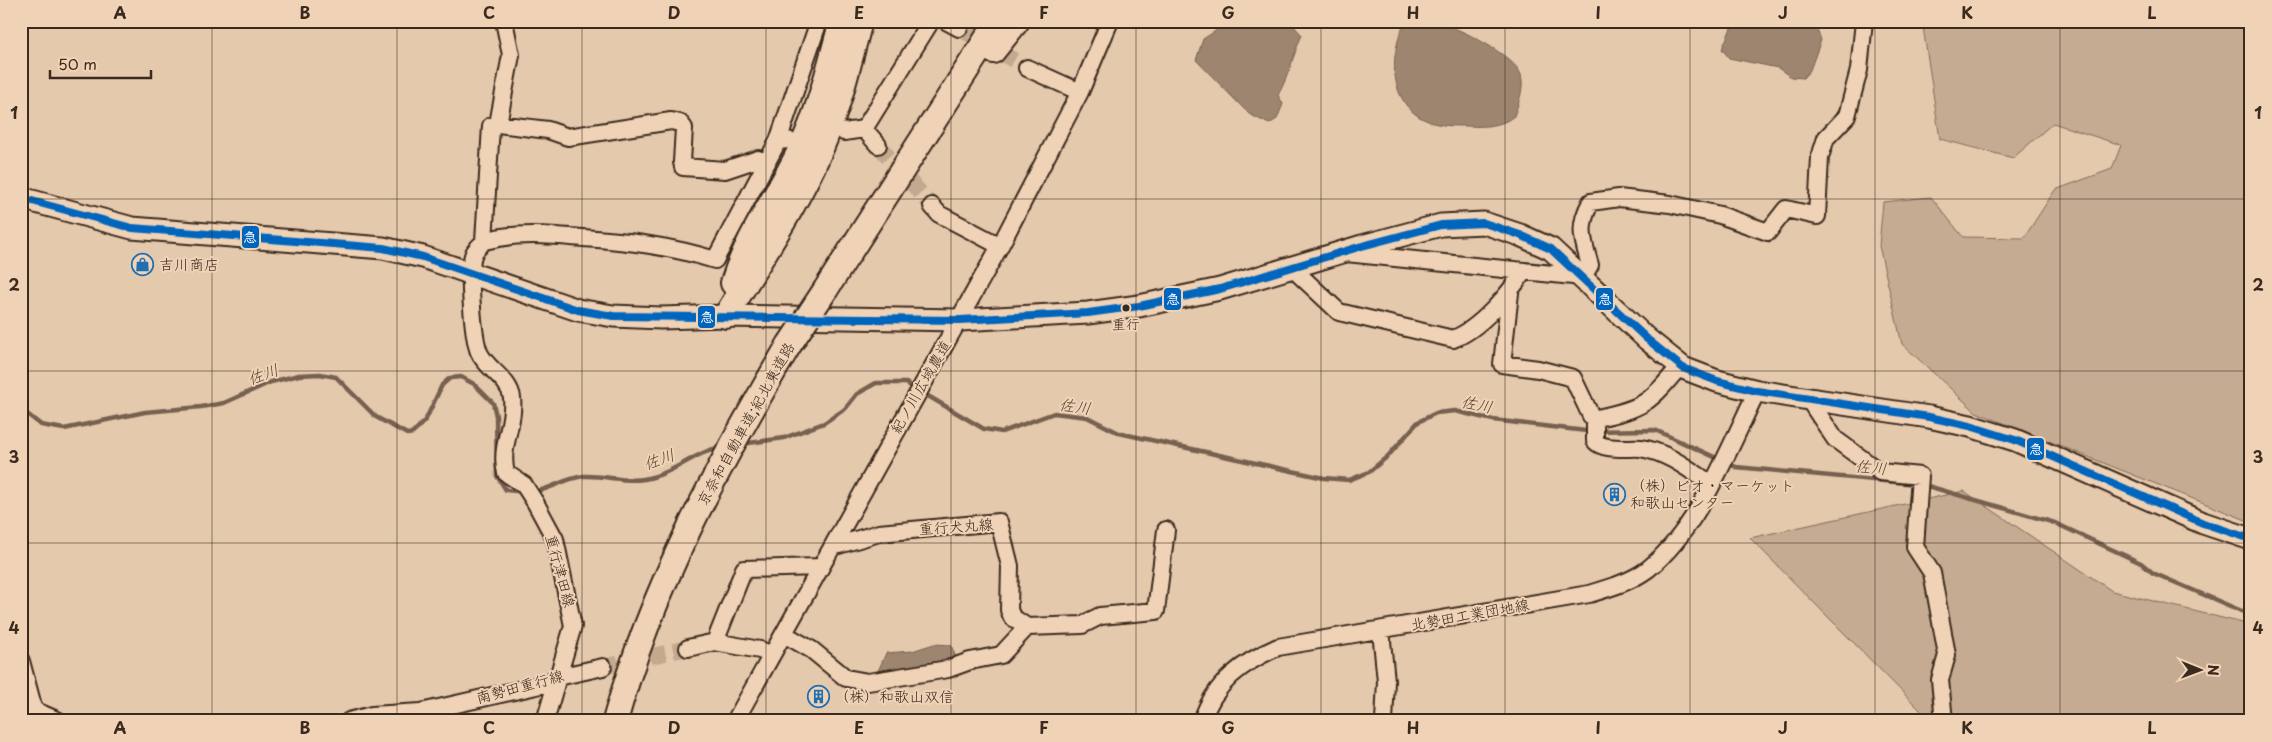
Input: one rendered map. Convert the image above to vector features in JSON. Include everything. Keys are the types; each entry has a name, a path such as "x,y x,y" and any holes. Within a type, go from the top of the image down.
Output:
{"highway":[{"path":"726,316 734,281 745,248 803,144 819,101 842,21"},
{"path":"726,316 804,183 822,146 836,106 860,21"},
{"path":"925,132 986,21"},
{"name":"京奈和自動車道;紀北東道路","path":"616,721 641,641 664,580 714,477 745,419 925,132 998,21"},
{"path":"846,257 892,198 966,85 1017,21"}],"main road":[{"path":"21,198 132,228 383,248 423,257 578,310 614,316 661,318 726,316 960,320 1088,313 1138,306 1220,288 1441,225 1484,223 1520,235 1551,249 1647,339 1680,366 1717,381 1757,391 1929,417 1970,426 2015,440 2203,523 2251,539"}],"street":[{"path":"498,124 511,55 504,21"},
{"path":"470,274 474,252 484,242 503,236 539,234 626,241 679,249 714,260 767,162 783,141 819,21"},
{"path":"844,132 864,129 931,21"},
{"name":"紀ノ川広域農道","path":"735,721 1000,246 1080,92 1110,21"},
{"path":"1339,253 1583,277 1590,265 1582,234 1583,216 1591,202 1619,198 1670,204 1720,215 1768,232 1786,209 1818,216 1820,157 1826,138 1847,116 1859,70 1864,21"},
{"path":"1027,68 1080,92"},
{"path":"484,242 491,126 498,124 548,130 568,137 671,121 680,123 684,128 682,162 684,167 725,170 758,159 767,162"},
{"path":"864,129 878,145"},
{"path":"932,206 938,214 1000,246"},
{"path":"1291,267 1339,312 1453,339 1463,336 1510,293 1524,271"},
{"name":"重行津田線","path":"470,274 479,352 508,388 512,396 513,410 505,441 504,464 506,473 524,486 535,502 554,539 573,626 558,677"},
{"path":"1510,293 1502,364 1538,369 1573,378 1595,427 1596,444 1643,449 1669,457 1714,479"},
{"path":"1595,427 1649,401 1680,366"},
{"name":"北勢田工業団地線","path":"1202,721 1218,689 1234,671 1256,656 1278,647 1381,631 1589,594 1633,579 1648,569 1670,548 1693,517 1714,479 1757,391"},
{"path":"1809,400 1835,439 1880,472 1920,476 1920,494 1914,547 1932,573 1947,655 1940,680 1944,721"},
{"name":"重行犬丸線","path":"832,547 879,533 999,522 1010,566 1010,610 1012,618 1027,627"},
{"path":"784,634 812,650 846,678 868,682 948,669 970,661 1001,655 1027,627 1082,624 1100,616 1156,611 1166,530"},
{"path":"715,642 744,569 820,567"},
{"path":"1381,631 1386,682 1384,721"},
{"path":"688,648 715,642 760,650 772,655"},
{"path":"21,661 30,712 59,721"},
{"name":"南勢田重行線","path":"349,721 372,715 421,712 545,684 558,677 603,667"},
{"path":"545,721 558,677"}],"shaded area":[{"path":"324,21 374,21 372,27"},
{"path":"1231,21 1279,21 1292,24 1302,35 1278,95 1283,104 1277,119 1269,124 1249,114 1196,60 1203,39"},
{"path":"1406,21 1433,21 1457,29 1484,43 1508,59 1517,67 1522,80 1520,96 1514,116 1498,124 1452,126 1437,124 1415,114 1405,104 1395,77 1396,48"},
{"path":"1734,21 1768,21 1777,25 1786,21 1814,21 1821,40 1810,70 1803,78 1791,77 1778,68 1729,58 1722,49"},
{"path":"1919,21 2251,21 2251,522 1976,412 1902,344 1879,246 1883,202 1931,197 1963,237 2024,238 2055,190 2112,169 2121,145 2053,123 2013,158 1940,139 1923,27"},
{"path":"1964,491 2112,591 2251,625 2251,721 1931,721 1750,538"},
{"path":"934,644 951,645 957,660 878,671 886,653 912,651"}],"waterway":[{"name":"佐川","path":"21,409 41,425 64,429 145,412 224,403 271,382 299,375 320,374 336,377 376,417 407,434 413,433 426,419 442,385 450,378 461,377 474,384 493,403 496,416 497,476 506,490 525,492"},
{"name":"佐川","path":"742,444 784,438 824,423 845,409 857,394 876,383 906,383 984,429 1002,432 1054,413 1087,417 1119,433 1324,478 1349,480 1369,472 1388,456 1418,422 1436,413 1455,411 1493,420 1586,431 1655,430 1721,460"},
{"name":"佐川","path":"533,492 584,476 628,480 646,479 664,473 705,452 722,447"},
{"name":"佐川","path":"1728,463 1736,467 1916,484"},
{"name":"佐川","path":"1924,485 2055,523 2141,563 2153,573 2251,615"}],"tunnel":[{"path":"959,28 1027,68"},
{"path":"878,145 932,206"},
{"path":"603,667 688,648"}],"transit line":[{"name":"急","path":"21,198 132,228 383,248 423,257 578,310 613,316 960,320 1088,313 1139,306 1220,289 1362,246 1441,225 1484,223 1520,235 1551,249 1647,339 1683,368 1717,381 1757,391 1929,417 1970,426 2015,440 2203,523 2251,539"}],"place":[{"name":"吉川商店","path":"143,265"},
{"name":"重行","path":"1126,308"},
{"name":"（株）ビオ・マーケット 和歌山センター","path":"1614,495"},
{"name":"（株）和歌山双信","path":"818,697"}]}
